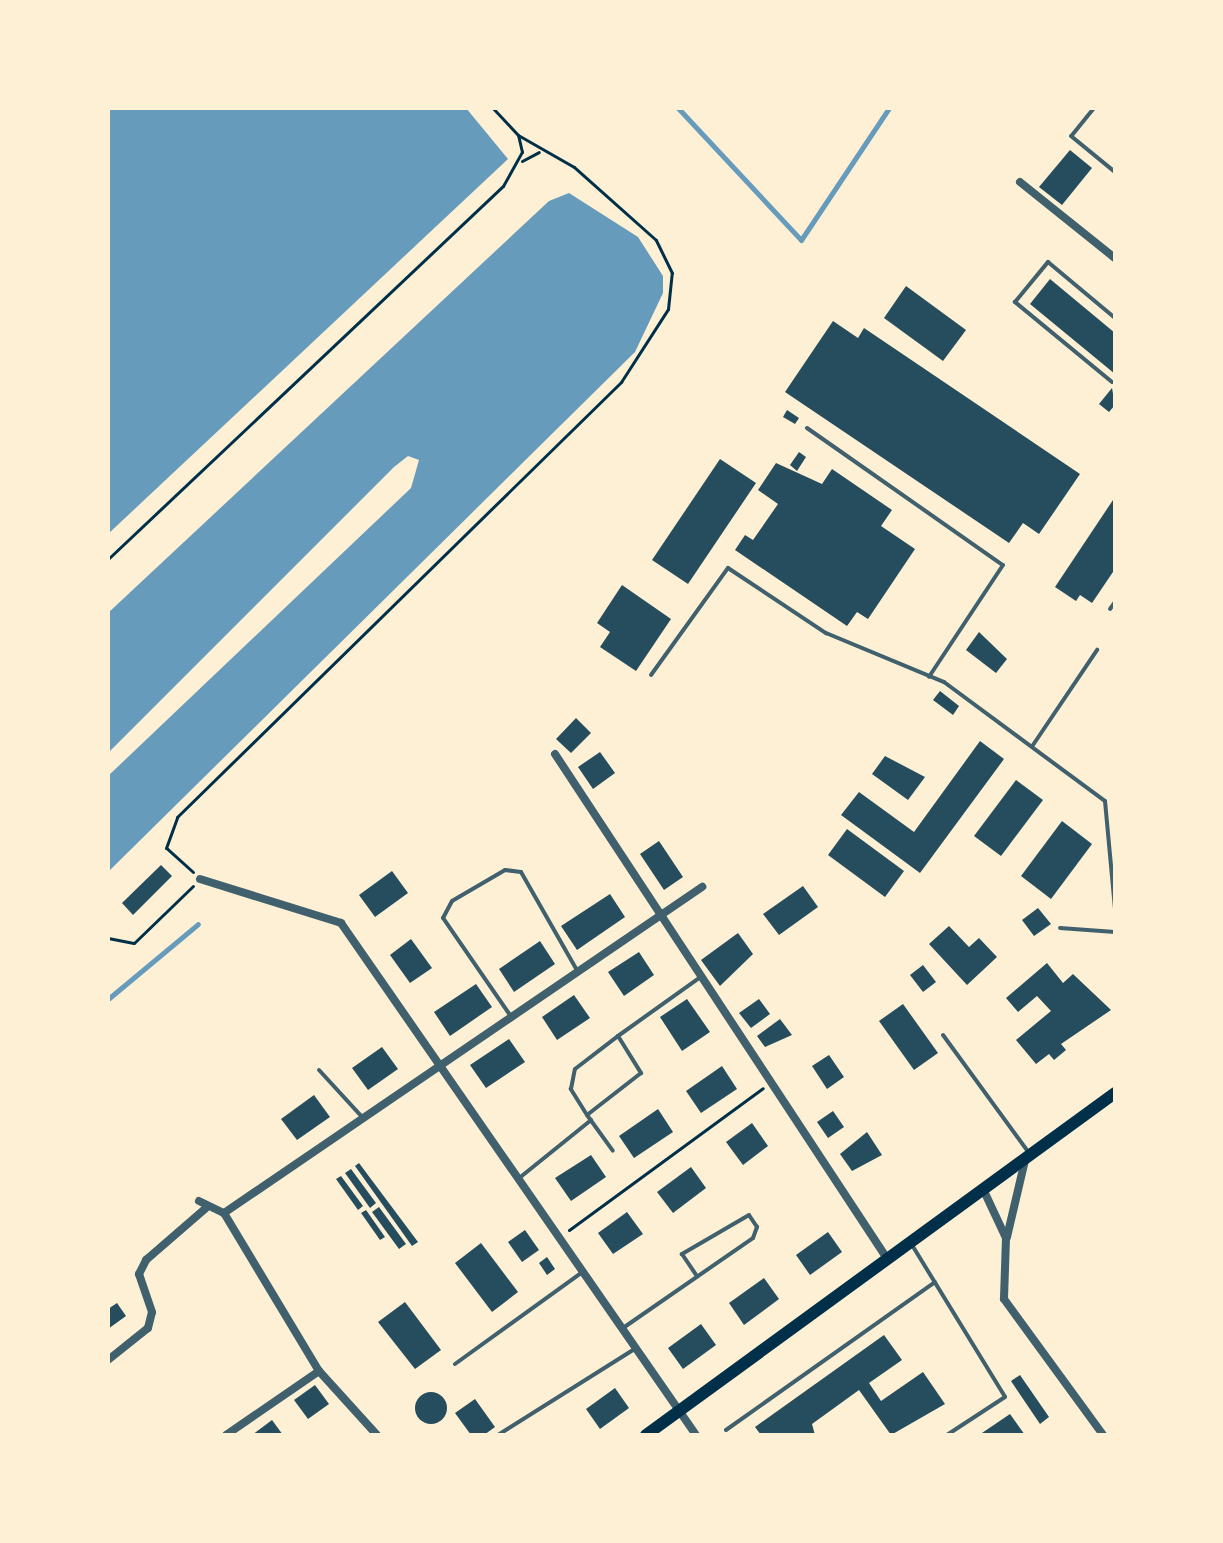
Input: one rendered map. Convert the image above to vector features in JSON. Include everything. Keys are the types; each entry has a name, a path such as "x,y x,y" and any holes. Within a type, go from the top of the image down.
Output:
{"main road":[{"path":"646,1435 1115,1093"}],"street":[{"path":"1020,182 1114,254"},
{"path":"555,754 662,912 699,978 888,1260"},
{"path":"200,879 332,916 440,1063 580,1274 696,1435"},
{"path":"224,1213 510,1015 702,887"},
{"path":"1028,1158 1006,1238 1004,1299 1103,1435"},
{"path":"984,1191 1006,1238"},
{"path":"108,1360 148,1328 152,1312 139,1274 146,1260 203,1204 224,1213 319,1371 377,1435"},
{"path":"226,1435 319,1371"}],"lane":[{"path":"1094,108 1071,136 1114,170"},
{"path":"1112,382 1015,302 1048,262 1115,318"},
{"path":"807,428 1003,565 928,678"},
{"path":"651,675 728,568 826,633 928,678 1033,745 1105,801 1115,909"},
{"path":"1110,609 1115,602"},
{"path":"1033,745 1097,650"},
{"path":"510,1015 443,918 452,901 505,870 521,872 577,970"},
{"path":"1060,928 1115,932"},
{"path":"613,1151 587,1115 569,1079 618,1036 699,978"},
{"path":"943,1035 1028,1158"},
{"path":"587,1115 641,1073 618,1036"},
{"path":"319,1070 362,1117"},
{"path":"516,1180 591,1120"},
{"path":"619,1330 753,1238 757,1227 749,1215 682,1254 697,1276"},
{"path":"911,1243 1005,1397 947,1435"},
{"path":"455,1364 580,1274"},
{"path":"726,1430 935,1282"},
{"path":"498,1435 633,1350"}],"path":[{"path":"108,938 134,943 200,879 166,848 171,827 197,795 578,426 653,340 673,290 668,256 606,193 518,135 493,108"},
{"path":"518,135 520,164"},
{"path":"108,559 520,164 542,152"},
{"path":"556,1239 769,1084"}],"water":[{"path":"108,108 466,108 508,159 108,534"},
{"path":"569,193 638,237 663,276 663,293 635,352 108,872 108,776 411,488 419,460 408,456 394,467 108,753 108,613 549,201"}],"building":[{"path":"1070,150 1092,168 1062,205 1039,187"},
{"path":"1050,279 1115,333 1115,374 1030,304"},
{"path":"906,286 966,330 943,361 884,318"},
{"path":"833,321 858,338 864,328 1080,474 1039,534 1023,523 1009,543 785,392"},
{"path":"1112,388 1115,405 1109,412 1099,404"},
{"path":"787,410 799,418 795,424 783,417"},
{"path":"799,452 806,457 797,471 790,465"},
{"path":"720,459 756,483 688,584 652,560"},
{"path":"776,463 822,484 832,469 892,510 881,526 915,549 868,619 857,612 847,626 735,550 745,535 753,540 778,504 758,490"},
{"path":"1115,497 1115,569 1092,603 1080,595 1076,601 1055,587"},
{"path":"622,585 671,619 636,671 600,647 610,632 597,623"},
{"path":"979,632 1007,659 996,673 966,650"},
{"path":"940,691 959,706 953,715 933,700"},
{"path":"576,718 591,733 571,753 556,739"},
{"path":"980,741 1004,759 920,873 841,815 859,792 914,832"},
{"path":"600,752 615,773 593,789 578,767"},
{"path":"885,756 925,777 908,800 872,774"},
{"path":"1016,780 1043,800 1001,856 974,836"},
{"path":"1062,821 1092,844 1051,899 1021,876"},
{"path":"847,829 904,871 885,897 828,855"},
{"path":"659,841 683,877 664,890 640,854"},
{"path":"161,865 172,876 133,915 122,903"},
{"path":"392,871 408,893 375,917 359,895"},
{"path":"803,886 818,907 779,935 763,914"},
{"path":"610,894 625,917 577,950 561,926"},
{"path":"1038,908 1051,924 1034,936 1022,920"},
{"path":"949,926 969,947 979,938 997,957 967,985 929,944"},
{"path":"738,933 753,954 720,986 701,960"},
{"path":"411,939 432,968 410,983 390,955"},
{"path":"540,941 555,964 514,992 499,969"},
{"path":"639,952 654,975 624,996 608,972"},
{"path":"1047,963 1063,983 1073,974 1111,1010 1061,1044 1066,1050 1054,1060 1049,1054 1036,1064 1016,1040 1051,1011 1037,996 1018,1012 1006,998"},
{"path":"923,965 936,982 923,992 910,975"},
{"path":"476,984 492,1007 450,1036 434,1012"},
{"path":"574,995 590,1018 557,1040 542,1017"},
{"path":"687,999 710,1032 682,1051 660,1017"},
{"path":"759,999 770,1014 751,1028 739,1013"},
{"path":"903,1004 938,1053 914,1070 879,1021"},
{"path":"780,1019 792,1035 765,1047 757,1036"},
{"path":"509,1039 525,1062 486,1088 470,1065"},
{"path":"382,1047 398,1069 368,1090 352,1068"},
{"path":"829,1055 844,1077 827,1089 812,1066"},
{"path":"722,1066 737,1089 701,1113 686,1091"},
{"path":"314,1095 330,1117 297,1140 281,1119"},
{"path":"658,1109 673,1132 634,1158 619,1136"},
{"path":"833,1111 844,1127 828,1138 817,1122"},
{"path":"752,1123 768,1146 743,1165 726,1142"},
{"path":"867,1132 882,1155 852,1171 840,1154"},
{"path":"591,1155 606,1177 571,1201 555,1178"},
{"path":"359,1163 418,1242 412,1246 355,1166"},
{"path":"691,1167 706,1188 673,1213 657,1192"},
{"path":"351,1169 376,1203 370,1208 345,1173"},
{"path":"341,1176 363,1206 358,1210 336,1179"},
{"path":"379,1207 406,1244 399,1249 372,1212"},
{"path":"366,1210 385,1237 380,1240 361,1213"},
{"path":"627,1212 643,1234 613,1254 598,1233"},
{"path":"525,1230 539,1250 522,1262 508,1242"},
{"path":"828,1232 842,1252 810,1275 796,1255"},
{"path":"481,1243 518,1292 492,1312 455,1263"},
{"path":"547,1257 555,1269 547,1275 539,1263"},
{"path":"764,1278 779,1299 744,1325 729,1303"},
{"path":"405,1302 441,1350 415,1369 378,1322"},
{"path":"117,1303 126,1316 108,1329 108,1309"},
{"path":"701,1324 716,1345 683,1369 668,1348"},
{"path":"884,1335 902,1360 869,1383 881,1401 923,1372 945,1404 891,1435 859,1390 812,1424 815,1435 761,1435 755,1427"},
{"path":"1020,1375 1049,1417 1040,1424 1011,1381"},
{"path":"315,1385 329,1404 308,1419 294,1400"},
{"path":"615,1388 629,1408 600,1429 586,1409"},
{"path":"431,1392 442,1397 447,1408 442,1419 431,1424 420,1419 415,1408 420,1397"},
{"path":"475,1399 495,1427 484,1435 471,1435 455,1413"},
{"path":"1010,1414 1025,1435 979,1435"},
{"path":"272,1420 283,1435 252,1435"}],"waterway":[{"path":"678,108 801,240 889,108"},
{"path":"108,999 198,924"}]}
